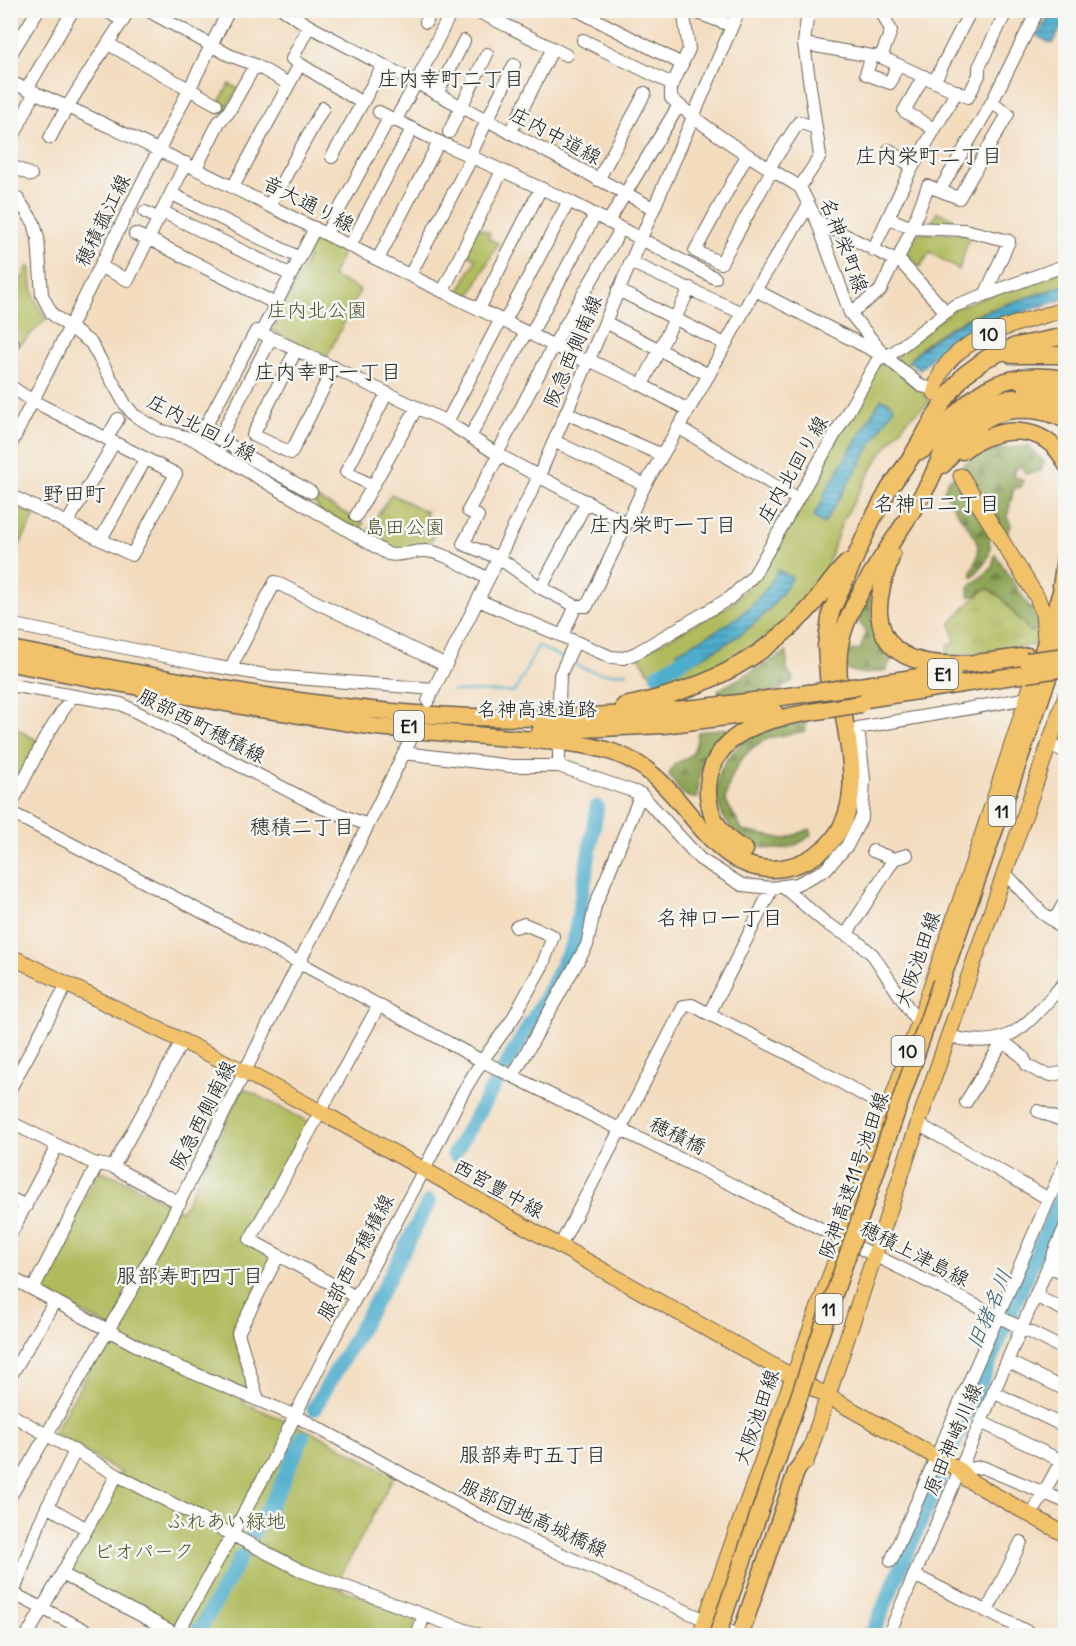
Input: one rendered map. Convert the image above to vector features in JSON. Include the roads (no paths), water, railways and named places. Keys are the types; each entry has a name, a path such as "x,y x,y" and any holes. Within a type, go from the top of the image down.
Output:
{"highway":[{"path":"811,704 744,731 724,748 712,767 707,789 713,819 725,837 741,849 768,857 797,853 814,843 834,817 839,796 840,773 827,670 826,634 831,612 855,555 889,489 912,456 949,393 964,375 979,363 1006,349 1065,336"},
{"path":"979,363 1012,355 1065,355"},
{"path":"912,456 927,447 967,402 984,390 1016,379 1037,376 1065,379"},
{"path":"967,402 994,388 1012,384 1033,385 1065,393"},
{"path":"294,714 376,727 570,742 612,751 634,761 654,775 714,842 735,858 762,867 779,869 791,866 813,857 831,841 848,810 851,772 839,680 840,646 846,623 854,605 929,482 954,432 968,418 987,405 1006,398 1037,399 1065,407"},
{"path":"929,482 972,430 989,417 1010,410 1030,410 1065,420"},
{"path":"945,464 985,437 1015,432 1033,434 1048,442 1060,454 1065,464"},
{"path":"899,533 884,583 879,613 884,630 894,645 916,660 934,664 1031,660 1059,596 1065,575"},
{"path":"1059,596 1065,552"},
{"path":"379,710 494,713 581,711 623,706 676,694 725,674 767,647 804,615 839,571 855,555"},
{"name":"阪神高速11号池田線","path":"717,1635 1064,643 1065,620"},
{"name":"名神高速道路","path":"10,663 294,714 423,727 547,731 663,725 860,696 954,685 1031,660 1064,643"},
{"name":"名神高速道路","path":"10,649 264,695 379,710 484,717 579,717 811,704"},
{"name":"名神高速道路","path":"860,696 1031,660 1065,668"},
{"name":"阪神高速11号池田線","path":"729,1635 946,984 1065,660"},
{"path":"740,1635 796,1472 810,1450"},
{"path":"706,1628 741,1539 752,1491"}],"main road":[{"name":"10","path":"935,391 947,364 954,355 972,341 1065,309"},
{"name":"大阪池田線","path":"700,1635 706,1628 734,1537 843,1239 1028,698 1031,660 1045,622 1037,597 961,476"},
{"name":"10","path":"748,1635 918,1124 1065,695"},
{"name":"西宮豊中線","path":"10,956 183,1040 321,1112 960,1470 968,1480 1065,1535"},
{"name":"西宮豊中線","path":"960,1470 972,1471 1065,1523"},
{"path":"1046,1524 1065,1544"}],"street":[{"path":"10,55 38,10"},
{"path":"10,142 31,91 73,10"},
{"path":"50,138 67,106 126,16 105,10"},
{"path":"147,10 228,55 255,65 290,84"},
{"name":"穂積菰江線","path":"10,446 229,10"},
{"name":"庄内中道線","path":"284,10 383,66 653,208"},
{"path":"426,22 432,10"},
{"path":"219,439 266,336 276,304 300,258 320,231 388,117 416,83 452,10"},
{"path":"475,10 566,55"},
{"path":"577,10 682,64"},
{"path":"682,10 689,49 670,88 671,98 693,117 747,155 800,187"},
{"path":"690,10 732,26"},
{"name":"阪急西側南線","path":"428,701 539,476 739,10"},
{"name":"名神栄町線","path":"808,10 804,44 820,156 800,187 817,221 850,313 886,357 921,386 935,391"},
{"path":"881,10 891,31 866,74 890,83 897,64"},
{"path":"934,129 904,111 930,78 970,10"},
{"path":"804,44 877,56 968,97 979,75 979,68 1007,10"},
{"path":"940,190 992,102 1038,10"},
{"path":"309,26 292,59 362,103"},
{"path":"583,40 672,84"},
{"path":"437,94 464,41"},
{"path":"108,44 216,104"},
{"path":"510,133 553,48"},
{"path":"449,132 487,54"},
{"path":"233,187 300,63"},
{"path":"101,267 128,280 172,194 219,122 228,113 255,65"},
{"path":"410,275 471,157 514,65"},
{"path":"332,157 383,66"},
{"name":"音大通り線","path":"10,82 159,149 269,206 528,333 642,385 687,410"},
{"path":"873,250 913,166 957,91"},
{"path":"598,180 645,93"},
{"path":"850,313 880,291 912,228 928,186 959,198 1008,114 992,102"},
{"path":"608,222 679,105"},
{"path":"269,206 323,108"},
{"path":"388,117 570,201 715,278"},
{"path":"747,155 695,251 721,263 799,122 816,128"},
{"path":"350,246 412,129"},
{"path":"378,259 439,142"},
{"path":"889,150 913,166"},
{"path":"10,165 31,175"},
{"path":"443,291 502,171"},
{"path":"479,309 542,188"},
{"name":"庄内北回り線","path":"10,193 27,212 35,227 38,238 41,288 46,306 57,319 91,343 125,404 134,415 159,430 193,439 387,554 399,556 426,550 488,579"},
{"path":"172,194 300,258"},
{"path":"447,422 570,201"},
{"path":"621,229 554,345 468,511 478,516 464,544 499,558 541,588 576,606 587,606 645,485 755,290 809,205"},
{"path":"145,212 161,216 291,275"},
{"path":"470,437 596,215"},
{"path":"888,218 912,228 965,230 1009,241 998,261 986,293"},
{"path":"817,221 873,250 896,259 946,312"},
{"path":"135,234 276,304"},
{"path":"630,262 742,313"},
{"name":"庄内北回り線","path":"478,600 611,657 624,658 636,652 730,598 754,575 877,361 886,357 954,306 1065,265"},
{"path":"642,385 690,288"},
{"path":"618,290 725,344"},
{"path":"755,290 886,357"},
{"path":"605,322 709,375"},
{"path":"312,510 309,491 241,453 205,427 256,331 447,422 498,455 626,523"},
{"path":"10,344 13,345 10,349"},
{"path":"296,350 254,435 291,453 334,367"},
{"path":"10,386 33,401 176,474 132,555 10,495"},
{"path":"373,486 346,472 387,393"},
{"path":"356,516 417,407"},
{"path":"566,413 662,455"},
{"path":"67,523 110,440 118,419"},
{"path":"678,427 797,499"},
{"path":"554,441 645,485"},
{"path":"101,539 146,458"},
{"path":"541,588 586,501"},
{"path":"233,669 234,660 275,582 446,665"},
{"path":"561,636 576,606"},
{"path":"10,624 271,676 434,689"},
{"path":"559,702 561,675 575,642"},
{"name":"服部西町穂積線","path":"10,685 121,704 320,807 368,825"},
{"path":"10,807 44,740 72,696"},
{"path":"404,753 511,766 560,766 641,794 700,859 742,885 777,887 797,884 825,870 847,846 862,817 864,779 858,728 1028,698"},
{"name":"阪急西側南線","path":"10,1497 16,1474 46,1435 180,1203 410,741"},
{"path":"1049,744 1065,752"},
{"path":"559,748 560,766"},
{"path":"511,1075 587,945 594,906 641,794"},
{"name":"穂積橋","path":"10,812 482,1061 843,1239"},
{"path":"873,851 894,859 907,855"},
{"path":"846,935 894,859"},
{"path":"1005,873 1065,934"},
{"path":"777,887 827,924 857,941 873,955 918,1023"},
{"path":"709,1014 777,887"},
{"path":"1054,921 1065,900"},
{"name":"服部西町穂積線","path":"173,1633 236,1538 305,1421 325,1355 463,1092 512,1020 543,964 553,936 524,924 516,927"},
{"path":"948,1036 966,1041 984,1042 1014,1033 1065,981"},
{"path":"10,1089 67,984"},
{"path":"356,1297 250,1240 379,1005"},
{"path":"560,1246 684,1006 692,1005 805,1062 888,1109"},
{"path":"1000,1039 1023,1057 1027,1065 1039,1072 1051,1075 1065,1072"},
{"path":"966,1102 1000,1046 1000,1039"},
{"path":"113,1167 183,1040"},
{"path":"1038,1111 1065,1122"},
{"path":"10,1122 98,1165 113,1167 180,1203"},
{"path":"918,1124 1049,1200"},
{"path":"10,1234 57,1146"},
{"path":"891,1560 999,1317 1065,1160"},
{"path":"33,1289 98,1165"},
{"path":"10,1198 26,1206"},
{"name":"原田神崎川線","path":"888,1635 1007,1361 1018,1327 1064,1232"},
{"name":"穂積上津島線","path":"843,1239 1065,1350"},
{"path":"258,1400 238,1334 278,1256"},
{"path":"1048,1266 1065,1274"},
{"name":"服部団地高城橋線","path":"10,1277 185,1370 305,1421 487,1520 706,1628 740,1635"},
{"path":"1035,1296 1065,1311"},
{"path":"10,1377 55,1301"},
{"path":"1007,1361 1065,1390"},
{"path":"993,1392 1065,1427"},
{"path":"10,1414 117,1475 302,1571 482,1635"},
{"path":"981,1422 1064,1459 1036,1507"},
{"path":"75,1451 47,1506 12,1593 97,1635"},
{"path":"960,1470 982,1467 1065,1502"},
{"path":"27,1635 117,1475"},
{"path":"47,1506 87,1529"},
{"path":"987,1611 1021,1542"},
{"path":"62,1574 173,1633"},
{"path":"915,1575 1036,1635"},
{"path":"417,1635 424,1615"},
{"path":"68,1635 74,1624"},
{"path":"1060,1635 1065,1625"}],"water":[{"path":"1052,11 1065,15 1065,21 1052,44 1037,36"},
{"path":"1065,285 1065,298 970,333 936,355 919,370 909,361 926,345 962,322"},
{"path":"881,399 888,401 894,407 824,524 813,517 824,494"},
{"path":"778,570 792,578 770,608 746,631 685,666 677,652 735,619 758,599"}],"waterway":[{"path":"452,691 515,692 538,646 562,658"},
{"path":"657,675 698,651"},
{"path":"570,662 598,672 612,674 628,672"},
{"path":"454,1154 543,1002 574,942 597,807"},
{"name":"旧猪名川","path":"952,1449 1066,1185"},
{"path":"314,1409 384,1287 429,1202"},
{"path":"252,1534 278,1491 303,1437"},
{"name":"旧猪名川","path":"871,1636 941,1475"},
{"path":"196,1636 241,1556"}],"district":[{"name":"庄内幸町二丁目","path":"451,78"},
{"name":"庄内栄町二丁目","path":"929,155"},
{"name":"庄内幸町一丁目","path":"328,371"},
{"name":"野田町","path":"74,493"},
{"name":"名神口二丁目","path":"937,503"},
{"name":"庄内栄町一丁目","path":"663,524"},
{"name":"穂積二丁目","path":"302,826"},
{"name":"名神口一丁目","path":"720,917"},
{"name":"服部寿町四丁目","path":"190,1275"},
{"name":"服部寿町五丁目","path":"533,1454"}],"park label":[{"name":"庄内北公園","path":"317,309"},
{"name":"島田公園","path":"405,526"},
{"name":"ふれあい緑地","path":"226,1520"},
{"name":"ビオパーク","path":"144,1550"}]}
